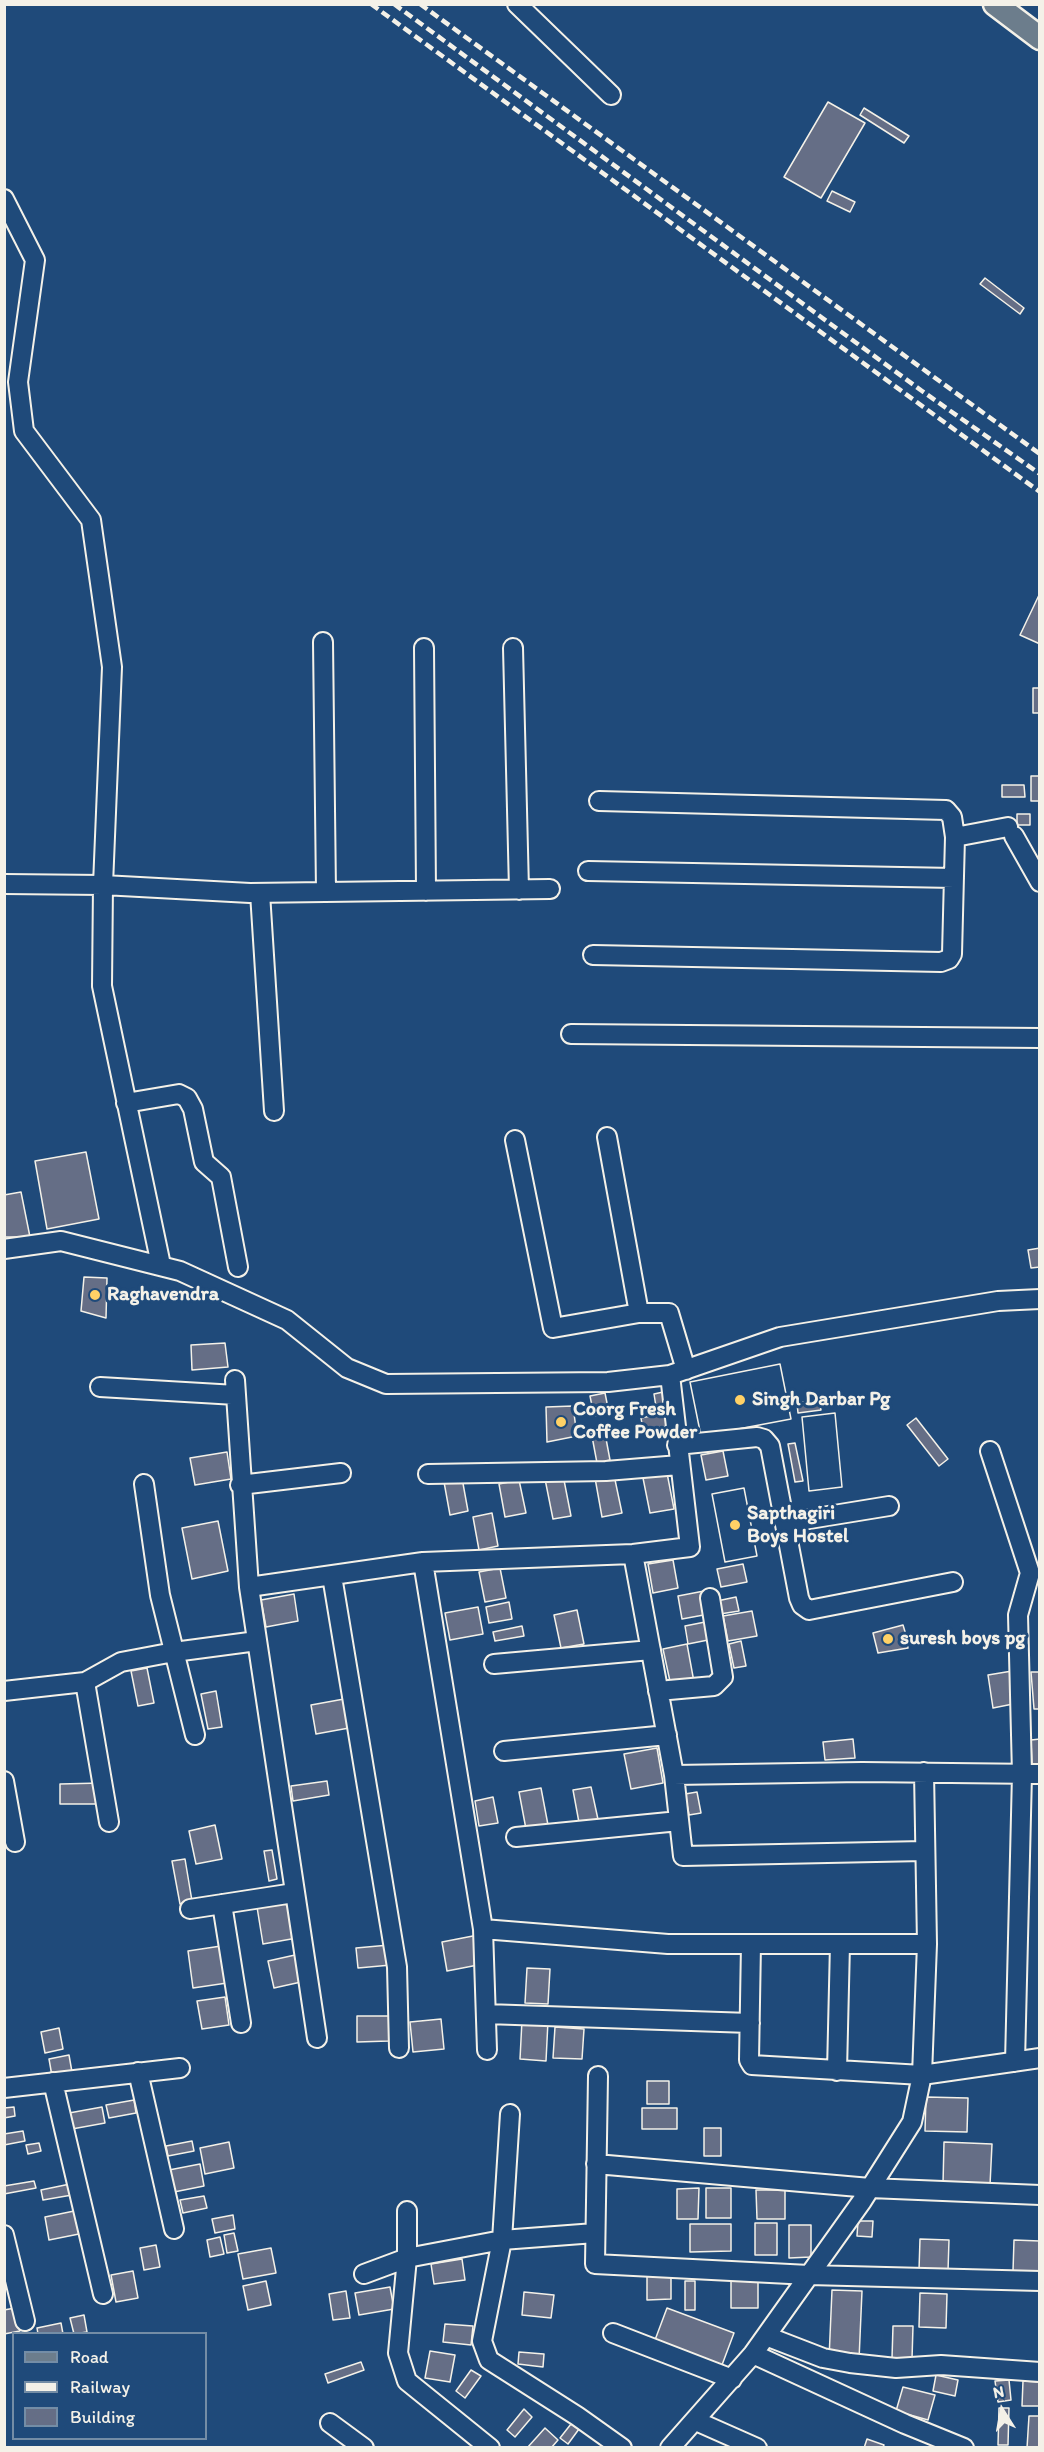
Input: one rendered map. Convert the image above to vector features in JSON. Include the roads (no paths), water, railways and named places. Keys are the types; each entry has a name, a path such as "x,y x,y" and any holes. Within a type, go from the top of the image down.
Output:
{"main road":[{"path":"995,4 1040,38"}],"street":[{"path":"517,4 611,95"},
{"path":"4,199 34,260 18,382 24,431 91,520 112,667 103,885 102,986 161,1265"},
{"path":"323,642 327,892"},
{"path":"424,648 426,891"},
{"path":"513,648 519,890"},
{"path":"593,955 941,962 949,959 952,954 955,837 952,817 946,810 599,801"},
{"path":"955,837 1011,831 1037,869"},
{"path":"588,871 954,878"},
{"path":"4,884 103,885 260,893 550,890"},
{"path":"260,893 274,1111"},
{"path":"571,1035 1040,1038"},
{"path":"126,1102 179,1094 187,1098 193,1109 204,1162 221,1177 238,1267"},
{"path":"608,1137 639,1313"},
{"path":"249,1587 423,1562 633,1554 690,1547 677,1446 678,1372 669,1313 639,1313 553,1328 515,1140"},
{"path":"4,1249 61,1241 180,1271 286,1320 346,1368 386,1384 608,1382 678,1372 780,1336 998,1301 1040,1299"},
{"path":"100,1387 235,1388 240,1485 249,1587 318,2038"},
{"path":"677,1446 757,1437 764,1439 770,1446 799,1598 802,1605 809,1610 953,1582"},
{"path":"990,1451 1030,1573 1018,1615 1031,1774 1015,2062"},
{"path":"428,1474 606,1471 680,1465"},
{"path":"240,1485 341,1473"},
{"path":"144,1484 160,1595 195,1735"},
{"path":"784,1523 889,1506"},
{"path":"633,1554 674,1775 683,1856 924,1851"},
{"path":"423,1562 483,1929 487,2050"},
{"path":"332,1576 397,1967 399,2049"},
{"path":"658,1691 714,1686 723,1677 710,1598"},
{"path":"4,1691 85,1683 121,1662 257,1641"},
{"path":"494,1664 651,1650"},
{"path":"85,1683 109,1822"},
{"path":"504,1752 667,1735"},
{"path":"674,1775 924,1772 1031,1774"},
{"path":"670,2448 753,2354 870,2188 912,2122 922,2075 927,1944 924,1772"},
{"path":"4,1781 15,1842"},
{"path":"516,1837 678,1821"},
{"path":"190,1910 294,1893"},
{"path":"222,1904 241,2022"},
{"path":"483,1929 668,1944 927,1944"},
{"path":"751,1944 749,2060 752,2065 922,2075 1040,2058"},
{"path":"837,2071 840,1944"},
{"path":"486,2014 750,2023"},
{"path":"4,2088 180,2068"},
{"path":"138,2072 174,2229"},
{"path":"598,2076 595,2264 809,2275 1040,2281"},
{"path":"53,2082 103,2294"},
{"path":"510,2114 502,2240 482,2341 489,2360 577,2416 622,2448"},
{"path":"596,2164 870,2188 1040,2195"},
{"path":"407,2211 407,2258 398,2353 406,2381 490,2448"},
{"path":"364,2274 407,2258 502,2240 595,2233"},
{"path":"4,2235 26,2321"},
{"path":"613,2334 732,2379"},
{"path":"766,2336 823,2358 850,2363 896,2368 941,2366 1040,2372"},
{"path":"753,2354 905,2424 964,2448"},
{"path":"696,2421 757,2448"},
{"path":"330,2423 364,2448"}],"railway":[{"path":"371,4 1040,492"},
{"path":"394,4 922,391 1040,474"},
{"path":"420,4 1040,454"}],"place":[{"name":"Raghavendra","path":"95,1295"},
{"name":"Singh Darbar Pg","path":"740,1400"},
{"name":"Coorg Fresh Coffee Powder","path":"561,1422"},
{"name":"Sapthagiri Boys Hostel","path":"735,1525"},
{"name":"suresh boys pg","path":"888,1639"}]}
